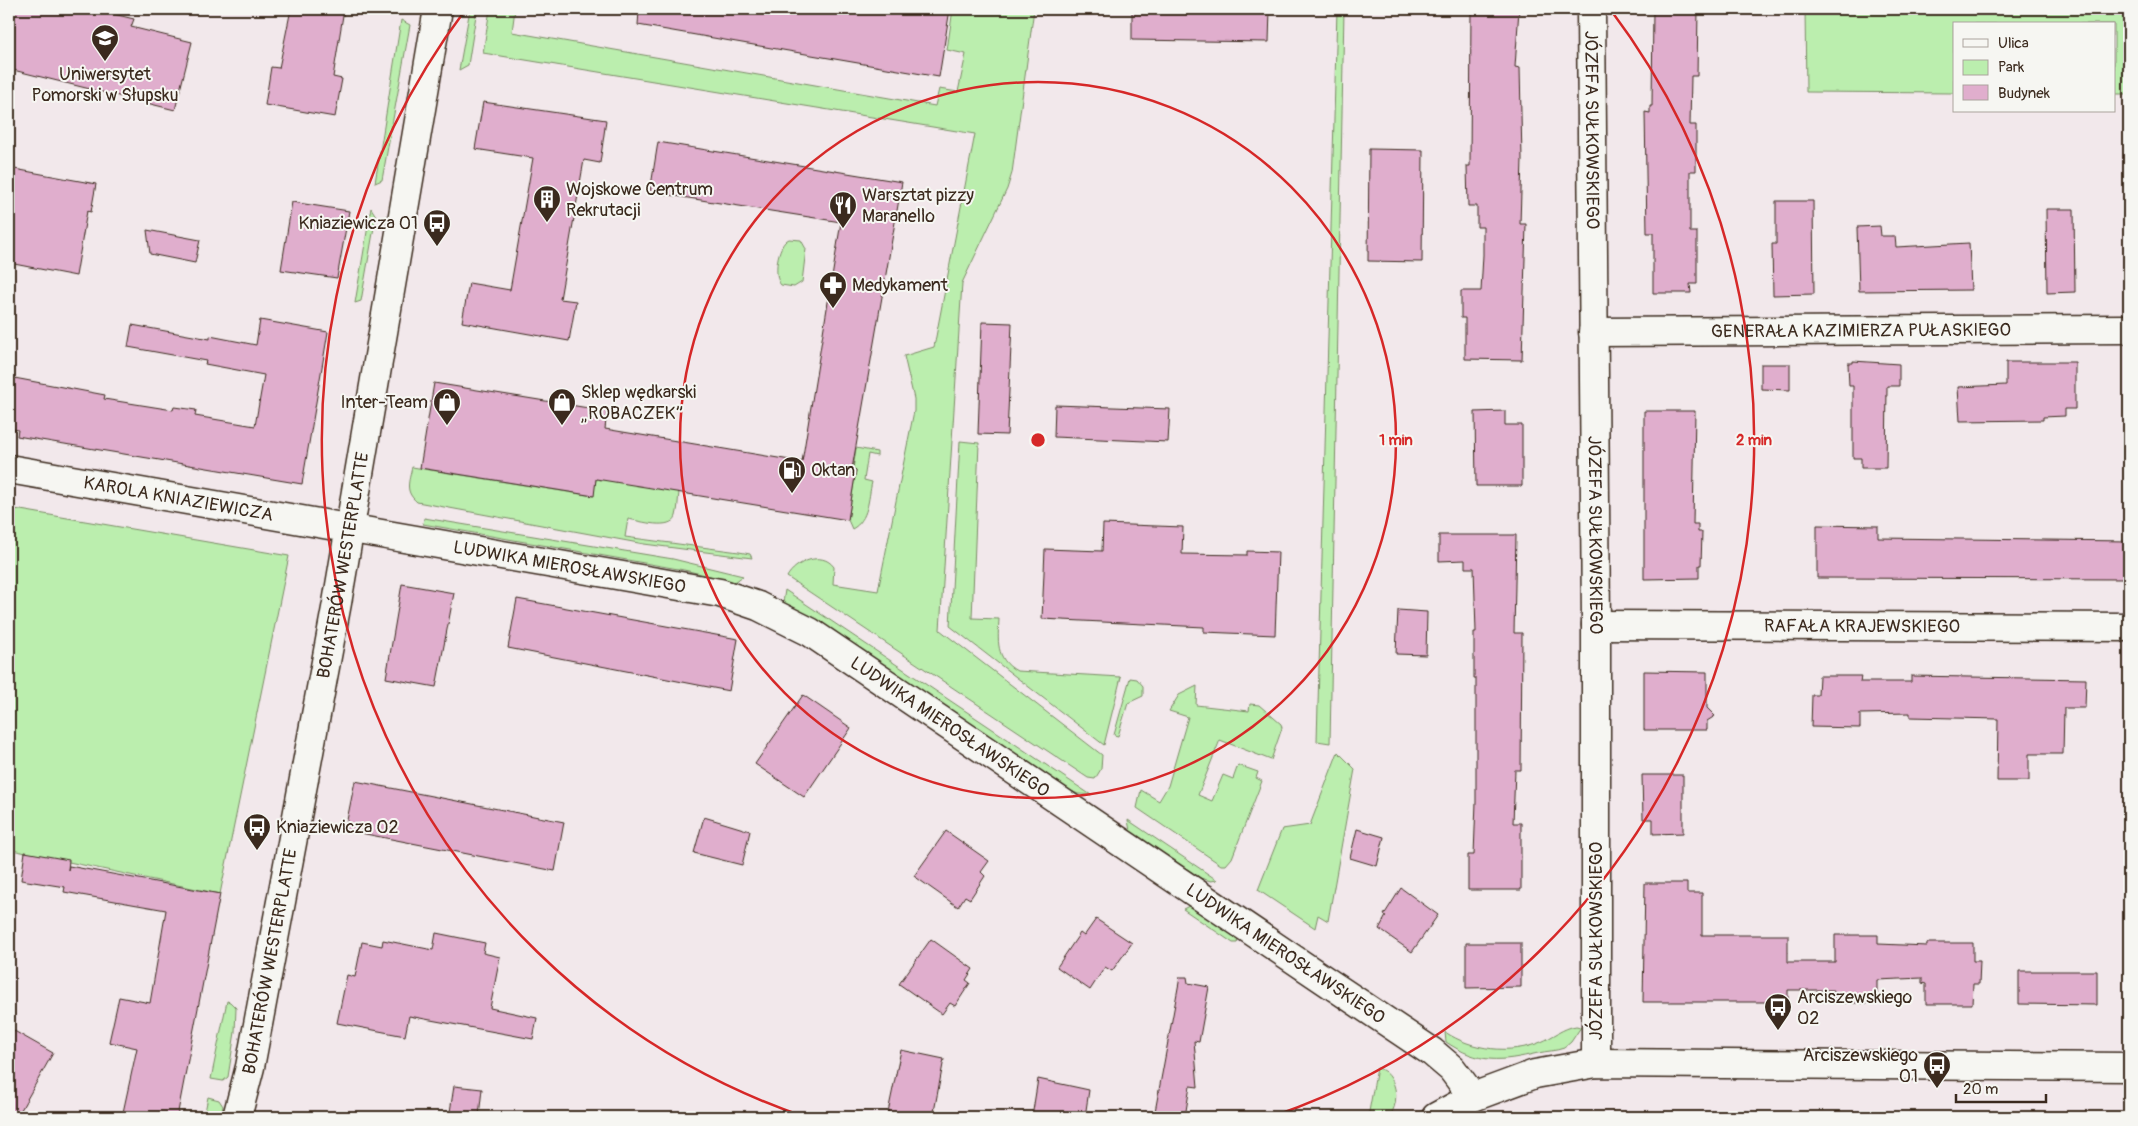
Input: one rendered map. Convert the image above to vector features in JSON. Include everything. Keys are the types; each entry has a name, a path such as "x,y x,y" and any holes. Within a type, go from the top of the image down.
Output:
{"street":[{"name":"BOHATERÓW WESTERPLATTE","path":"237,1117 250,1067 350,528 438,9"},
{"name":"JÓZEFA SUŁKOWSKIEGO","path":"1591,9 1596,625 1596,1063"},
{"name":"GENERAŁA KAZIMIERZA PUŁASKIEGO","path":"1593,332 2129,329"},
{"name":"KAROLA KNIAZIEWICZA","path":"9,469 350,528"},
{"name":"LUDWIKA MIEROSŁAWSKIEGO","path":"350,528 720,593 758,606 810,632 1419,1042 1452,1069 1473,1097"},
{"name":"RAFAŁA KRAJEWSKIEGO","path":"1596,625 2129,627"},
{"path":"1436,1117 1473,1097 1536,1074 1596,1063 2129,1067"}],"green space":[{"path":"470,9 477,9 468,65 459,70"},
{"path":"490,9 515,9 512,32 935,106 939,89 958,92 966,54 947,50 953,9 1034,9 1012,173 1007,189 962,283 940,630 1102,755 1101,769 1095,779 1088,778 787,577 802,563 809,560 823,559 834,567 833,584 878,591 914,411 914,399 904,356 934,347 975,134 483,53"},
{"path":"1337,9 1344,9 1330,743 1317,741"},
{"path":"1805,9 2129,9 2129,94 2116,94 2116,22 1953,22 1953,93 1806,92"},
{"path":"401,20 410,25 382,180 375,183"},
{"path":"371,208 376,216 361,301 355,303"},
{"path":"789,239 801,240 806,249 802,282 794,287 781,285 777,275 779,254 785,242"},
{"path":"960,441 979,443 972,618 999,619 998,642 1001,655 1017,671 1121,677 1104,745 950,626"},
{"path":"856,448 877,452 877,456 868,454 864,480 872,482 868,502 865,515 858,525 852,529 848,520 856,470 853,469"},
{"path":"412,467 593,496 597,474 679,492 677,513 673,521 655,524 628,519 625,537 739,552 750,554 752,558 644,544 417,502 410,494 408,486"},
{"path":"9,508 289,556 220,894 12,850 9,859"},
{"path":"424,518 673,559 743,576 735,582 684,570 423,524"},
{"path":"785,590 1091,795 1078,794 1071,791 783,603"},
{"path":"1130,678 1137,679 1143,686 1143,696 1128,703 1118,736 1114,735"},
{"path":"1197,686 1196,705 1249,711 1250,704 1259,705 1281,724 1282,728 1271,760 1220,740 1198,795 1212,801 1223,775 1233,779 1238,765 1258,772 1256,778 1262,781 1232,858 1226,865 1221,865 1137,808 1141,790 1159,801 1168,786 1188,717 1169,711 1179,695"},
{"path":"1338,752 1355,769 1328,921 1318,915 1315,928 1258,890 1282,829 1310,825"},
{"path":"1128,820 1217,880 1211,881 1200,878 1130,831"},
{"path":"1189,906 1238,939 1237,943 1233,943 1183,909"},
{"path":"227,1001 236,1008 235,1032 228,1077 223,1081 211,1079"},
{"path":"1576,1026 1581,1027 1571,1042 1564,1048 1501,1059 1480,1058 1458,1049 1446,1042 1445,1032 1479,1047 1504,1049 1529,1046"},
{"path":"1377,1068 1389,1076 1395,1089 1395,1104 1389,1117 1368,1117"},
{"path":"208,1097 219,1100 223,1106 221,1117 204,1117"}],"building":[{"path":"9,9 93,9 134,19 131,27 192,42 175,110 9,69"},
{"path":"291,9 344,9 333,77 342,79 335,117 265,105 271,67 279,68"},
{"path":"693,9 950,9 939,77 638,25 639,11 693,12"},
{"path":"1132,9 1270,9 1269,42 1132,40"},
{"path":"1471,9 1519,9 1515,67 1520,68 1522,159 1520,224 1526,224 1522,360 1465,359 1465,318 1461,318 1461,291 1481,291 1483,255 1483,227 1477,227 1477,206 1468,206 1467,166 1470,166"},
{"path":"1653,9 1698,9 1697,76 1691,76 1690,125 1696,125 1696,171 1690,171 1690,232 1697,232 1697,284 1690,284 1691,293 1653,293 1653,233 1647,233 1645,112 1650,113 1650,106 1652,106"},
{"name":"Wojskowe Centrum Rekrutacji","path":"483,102 606,120 600,163 584,160 560,299 576,301 569,341 462,322 469,283 510,290 533,158 475,149"},
{"path":"658,142 902,182 852,469 856,470 848,520 596,479 594,496 420,468 434,383 607,411 605,429 802,462 841,222 650,192"},
{"path":"1369,149 1423,150 1422,262 1368,261"},
{"path":"9,168 96,184 91,212 87,211 76,276 9,263"},
{"path":"1776,201 1813,201 1814,294 1773,295 1772,244 1776,244"},
{"path":"292,202 349,211 337,278 281,270"},
{"path":"2046,209 2074,209 2075,292 2047,293"},
{"path":"1880,226 1881,236 1895,236 1896,247 1969,243 1971,290 1859,291 1857,227"},
{"path":"147,230 200,240 195,263 150,254"},
{"path":"260,320 328,332 302,484 17,436 18,430 9,428 9,377 105,395 104,399 173,410 174,407 196,410 195,416 255,426 264,375 205,364 206,361 128,347 132,325 210,339 210,336 256,345"},
{"path":"982,322 1012,323 1007,435 978,434"},
{"path":"1853,361 1899,364 1899,386 1887,386 1886,468 1861,468 1861,458 1853,458 1853,386 1849,386 1848,363 1853,363"},
{"path":"2006,362 2075,362 2075,409 2065,409 2065,416 2043,417 2043,420 1960,421 1958,387 2006,385"},
{"path":"1761,364 1790,364 1790,390 1761,389"},
{"path":"1055,405 1170,409 1168,442 1054,437"},
{"path":"1505,411 1505,425 1522,425 1522,486 1476,486 1475,412"},
{"path":"1644,411 1695,411 1693,524 1698,524 1698,532 1702,532 1699,578 1644,579"},
{"path":"1103,524 1183,527 1182,554 1247,555 1247,551 1278,552 1275,635 1204,632 1204,627 1042,619 1045,549 1102,551"},
{"path":"1817,525 1878,526 1878,538 2129,541 2129,579 1817,578"},
{"path":"1439,535 1516,535 1514,633 1522,633 1521,770 1515,770 1513,823 1521,823 1521,890 1468,890 1468,855 1474,855 1476,802 1474,568 1465,568 1465,560 1439,561"},
{"path":"402,584 454,593 436,687 386,678"},
{"path":"517,599 738,639 729,691 508,648"},
{"path":"1398,610 1427,612 1426,655 1396,654"},
{"path":"1644,671 1707,672 1707,708 1715,716 1707,721 1707,730 1644,730"},
{"path":"1819,676 1861,676 1860,682 1911,682 1911,676 2086,679 2085,708 2064,708 2063,754 2029,754 2029,781 1997,781 1998,719 1910,717 1910,713 1860,714 1860,728 1811,727 1812,695 1818,695"},
{"path":"803,695 851,728 804,797 755,764"},
{"path":"1642,775 1683,775 1683,833 1653,834 1653,819 1643,819"},
{"path":"355,781 564,822 555,871 345,830"},
{"path":"704,817 750,831 742,865 694,853"},
{"path":"1357,829 1384,837 1377,866 1350,858"},
{"path":"946,831 989,861 981,872 985,876 970,899 965,896 958,907 914,876"},
{"path":"25,852 69,860 68,870 69,866 220,894 177,1117 122,1117 137,1048 109,1042 119,997 150,1003 166,910 64,892 65,887 21,880"},
{"path":"1645,883 1687,883 1687,893 1702,893 1702,935 1788,935 1788,962 1835,962 1835,935 1878,935 1878,944 1927,946 1927,943 1973,943 1973,961 1980,961 1979,984 1973,984 1972,1004 1926,1004 1926,984 1922,983 1922,978 1877,980 1877,1003 1834,1003 1834,990 1788,990 1788,1002 1643,1002"},
{"path":"1401,888 1438,915 1412,952 1379,929 1386,916 1384,915"},
{"path":"1096,919 1132,943 1112,971 1105,967 1090,990 1057,967 1080,933 1084,936"},
{"path":"436,933 485,943 483,953 500,957 490,1008 537,1018 533,1039 409,1016 405,1036 337,1023 347,975 355,977 362,942 382,946 383,940 433,950"},
{"path":"931,939 973,969 966,980 970,983 955,1006 950,1003 942,1014 899,984"},
{"path":"1466,943 1521,943 1521,987 1466,988"},
{"path":"2019,971 2097,971 2097,1005 2019,1004"},
{"path":"1180,977 1187,977 1188,983 1209,987 1199,1042 1194,1041 1198,1087 1190,1086 1185,1117 1154,1117"},
{"path":"9,1028 53,1053 17,1117 9,1117"},
{"path":"901,1050 944,1059 933,1117 887,1117"},
{"path":"1038,1079 1089,1090 1085,1117 1032,1117"},
{"path":"454,1086 482,1089 479,1116 450,1112"}],"place":[{"name":"Uniwersytet Pomorski w Słupsku","path":"105,62"},
{"name":"Wojskowe Centrum Rekrutacji","path":"547,223"},
{"name":"Warsztat pizzy Maranello","path":"843,229"},
{"name":"Kniaziewicza 01","path":"437,247"},
{"name":"Medykament","path":"833,309"},
{"name":"Inter-Team","path":"447,426"},
{"name":"Sklep wędkarski „ROBACZEK”","path":"562,426"},
{"name":"Oktan","path":"792,494"},
{"name":"Kniaziewicza 02","path":"257,851"},
{"name":"Arciszewskiego 02","path":"1778,1031"},
{"name":"Arciszewskiego 01","path":"1937,1089"}]}
